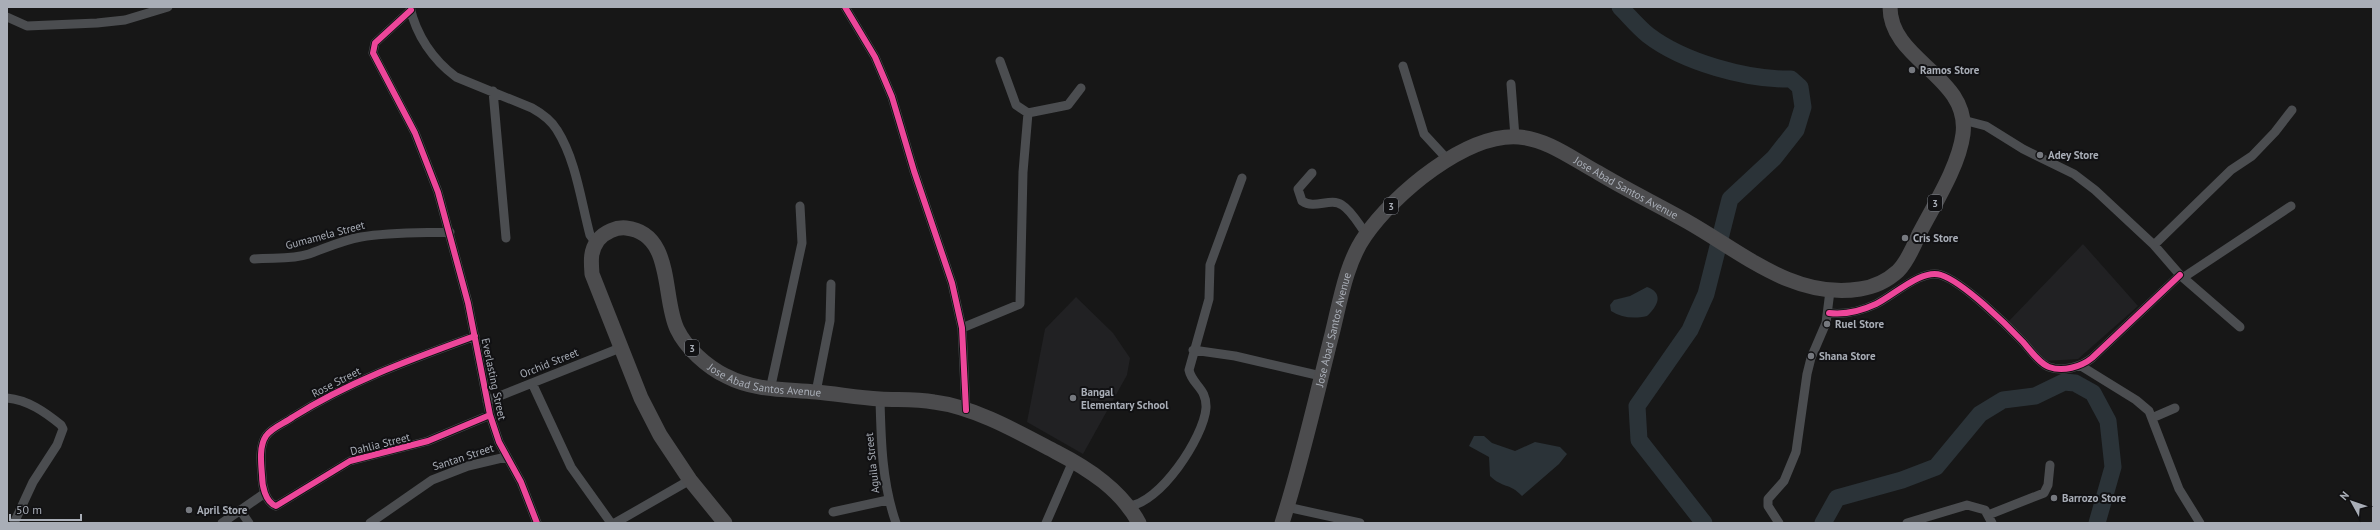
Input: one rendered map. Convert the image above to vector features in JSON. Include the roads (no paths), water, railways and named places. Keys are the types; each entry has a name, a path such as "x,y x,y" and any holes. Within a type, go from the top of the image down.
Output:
{"highway":[{"name":"Jose Abad Santos Avenue","path":"1285,518 1345,284 1355,256 1366,234 1397,199 1448,160 1486,141 1516,137 1527,138 1550,146 1652,204 1688,222 1758,266 1783,277 1830,292 1844,292 1881,284 1899,270 1913,248 1956,159 1963,134 1963,120 1960,103 1953,93 1902,41 1894,29 1890,7"},
{"name":"Jose Abad Santos Avenue","path":"596,243 603,235 619,227 643,232 655,246 663,264 677,329 688,344 711,367 739,383 770,390 816,392 880,399 933,401 966,410 1022,434 1073,461 1101,478 1128,506 1139,523"},
{"path":"596,243 590,255 592,274 641,398 660,435 690,480 725,523"}],"street":[{"path":"7,17 27,26 97,23 125,20 168,7"},
{"path":"845,7 875,57 892,97 914,171 952,283 962,328 966,410"},
{"path":"411,9 418,31 437,60 456,77 532,108 542,114 557,130 570,158 590,235 596,243"},
{"name":"Everlasting Street","path":"411,9 375,43 372,53 414,133 438,192 450,232 475,336 490,415 506,457 522,482 537,523"},
{"path":"1000,61 1016,105 1028,113 1068,105 1081,88"},
{"path":"1403,66 1424,134 1448,160"},
{"path":"1511,84 1516,137"},
{"path":"493,91 506,238"},
{"path":"2154,245 2231,170 2252,156 2275,132 2292,110"},
{"path":"962,328 1020,304 1023,172 1028,113"},
{"path":"1963,120 1986,126 2023,149 2074,174 2095,190 2154,245 2182,276 2240,328"},
{"path":"1312,173 1298,189 1302,201 1317,205 1333,202 1342,205 1366,234"},
{"path":"1128,506 1134,506 1146,500 1166,482 1184,459 1196,435 1206,409 1206,400 1200,386 1190,375 1193,350 1209,299 1210,265 1230,206 1242,178"},
{"path":"770,390 802,243 800,206"},
{"path":"1829,313 1855,312 1876,304 1927,275 1941,274 1957,284 1991,311 2048,367 2062,369 2081,366 2092,358 2182,276 2291,206"},
{"name":"Gumamela Street","path":"254,259 271,257 282,259 309,254 326,246 368,236 450,232"},
{"path":"816,392 830,321 831,284"},
{"path":"1779,523 1768,506 1768,499 1784,481 1796,452 1809,366 1829,313 1830,292"},
{"name":"Rose Street","path":"265,493 262,475 262,446 268,433 315,403 349,385 376,373 475,336"},
{"name":"Orchid Street","path":"487,401 620,348"},
{"path":"1193,350 1235,356 1321,376"},
{"path":"2081,366 2136,400 2149,411 2180,489 2200,523"},
{"path":"532,383 564,454 611,523"},
{"path":"7,398 17,399 38,408 62,425 63,429 57,445 33,482 14,523"},
{"name":"Aguila Street","path":"880,399 882,459 888,500 896,523"},
{"path":"2152,418 2175,408"},
{"name":"Dahlia Street","path":"265,493 272,505 276,506 350,461 428,441 490,415"},
{"name":"Santan Street","path":"370,523 432,480 468,466 506,457"},
{"path":"1046,523 1073,461"},
{"path":"1907,523 1967,504 1985,510 1990,519 2044,493 2048,485 2050,465"},
{"path":"615,523 690,480"},
{"path":"222,523 265,493"},
{"path":"833,512 888,500"},
{"path":"240,510 249,523"},
{"path":"1285,518 1360,523"}],"waterway":[{"path":"1620,7 1648,35 1662,45 1679,53 1716,68 1736,73 1774,79 1791,79 1800,87 1803,107 1796,130 1774,158 1730,199 1706,294 1690,330 1637,406 1639,440 1704,523"},
{"path":"1823,523 1837,498 1902,480 1936,467 1980,414 2003,400 2035,396 2064,382 2075,383 2093,393 2108,421 2113,467 2097,523"}],"place":[{"name":"Ramos Store","path":"1912,70"},
{"name":"Adey Store","path":"2040,155"},
{"name":"Cris Store","path":"1905,238"},
{"name":"Ruel Store","path":"1827,324"},
{"name":"Shana Store","path":"1811,356"},
{"name":"Bangal Elementary School","path":"1073,398"},
{"name":"Barrozo Store","path":"2054,498"},
{"name":"April Store","path":"189,510"}]}
